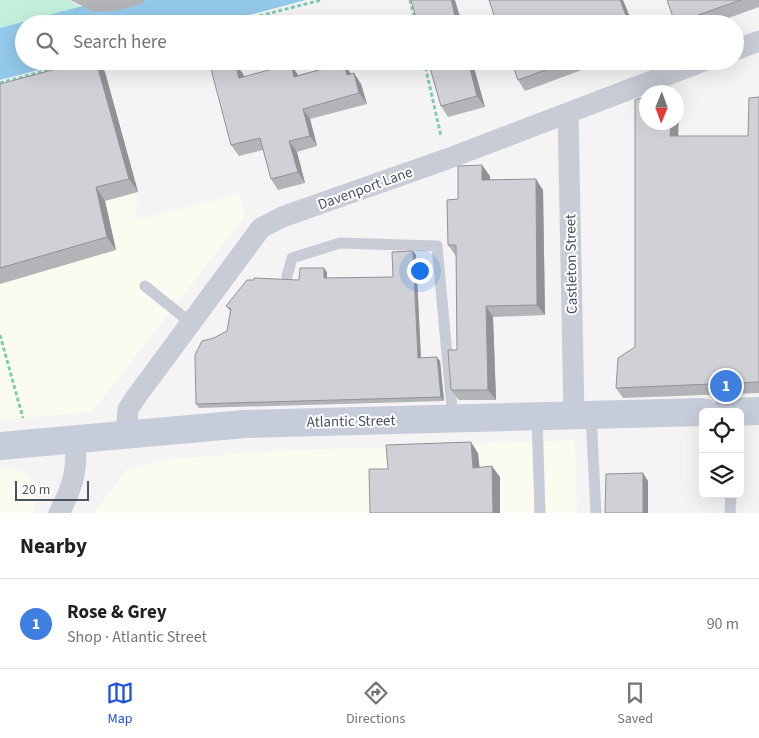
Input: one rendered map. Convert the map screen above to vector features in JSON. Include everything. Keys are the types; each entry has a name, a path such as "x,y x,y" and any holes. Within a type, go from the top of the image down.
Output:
{"street":[{"path":"744,46 759,40"},
{"name":"Davenport Lane","path":"126,434 128,409 261,228 282,217 447,159 680,70"},
{"name":"Castleton Street","path":"568,113 582,415"},
{"path":"744,412 759,411"},
{"name":"Atlantic Street","path":"0,446 244,424 699,412"},
{"path":"59,513 70,491 76,471 74,439"}],"lane":[{"path":"287,276 292,258 340,243 437,246 453,419"},
{"path":"145,286 191,323"},
{"path":"582,415 596,513"},
{"path":"537,416 540,513"},
{"path":"730,513 731,498"}],"path":[{"path":"263,15 321,0"},
{"path":"410,0 414,15"},
{"path":"0,82 46,70"},
{"path":"426,70 447,159"},
{"path":"0,335 24,422 27,444"}],"shaded area":[{"path":"97,71 138,192 135,220 240,194 244,217 92,412 0,420 0,99"},
{"path":"575,440 577,513 94,513 126,470 168,459 271,451"},
{"path":"11,468 25,472 33,483 37,498 33,513 0,513 0,469"}],"green space":[{"path":"0,0 69,0 80,7 50,15 15,15 15,24 0,28"}],"water":[{"path":"105,0 306,0 250,15 49,15"},
{"path":"15,24 15,70 38,70 0,80 0,28"}],"building":[{"path":"411,0 451,0 455,15 415,15"},
{"path":"489,0 620,0 626,15 494,15"},
{"path":"667,0 741,0 698,15 672,15"},
{"path":"52,70 99,70 129,179 96,187 107,237 0,268 0,84"},
{"path":"211,70 237,70 239,78 269,70 292,70 294,77 319,70 346,70 347,75 354,73 359,93 303,109 310,136 289,141 298,172 271,179 260,138 231,145"},
{"path":"431,70 470,70 477,96 441,106"},
{"path":"514,70 545,70 518,80"},
{"path":"759,97 759,382 616,388 618,358 635,347 635,100 639,99 639,130 670,130 670,136 748,136 749,98"},
{"path":"482,165 482,180 536,179 537,305 486,306 488,390 451,390 448,350 457,350 456,245 448,245 447,200 458,199 458,166"},
{"path":"413,251 418,358 437,357 441,397 196,404 195,355 202,341 214,338 227,331 231,309 226,306 247,280 254,280 254,278 299,280 300,268 324,268 324,278 393,277 392,252"},
{"path":"471,442 473,468 492,466 493,513 370,513 369,469 388,469 386,445"},
{"path":"643,473 643,513 605,513 606,474"}],"place":[{"name":"Rose & Grey","path":"726,386"}]}
